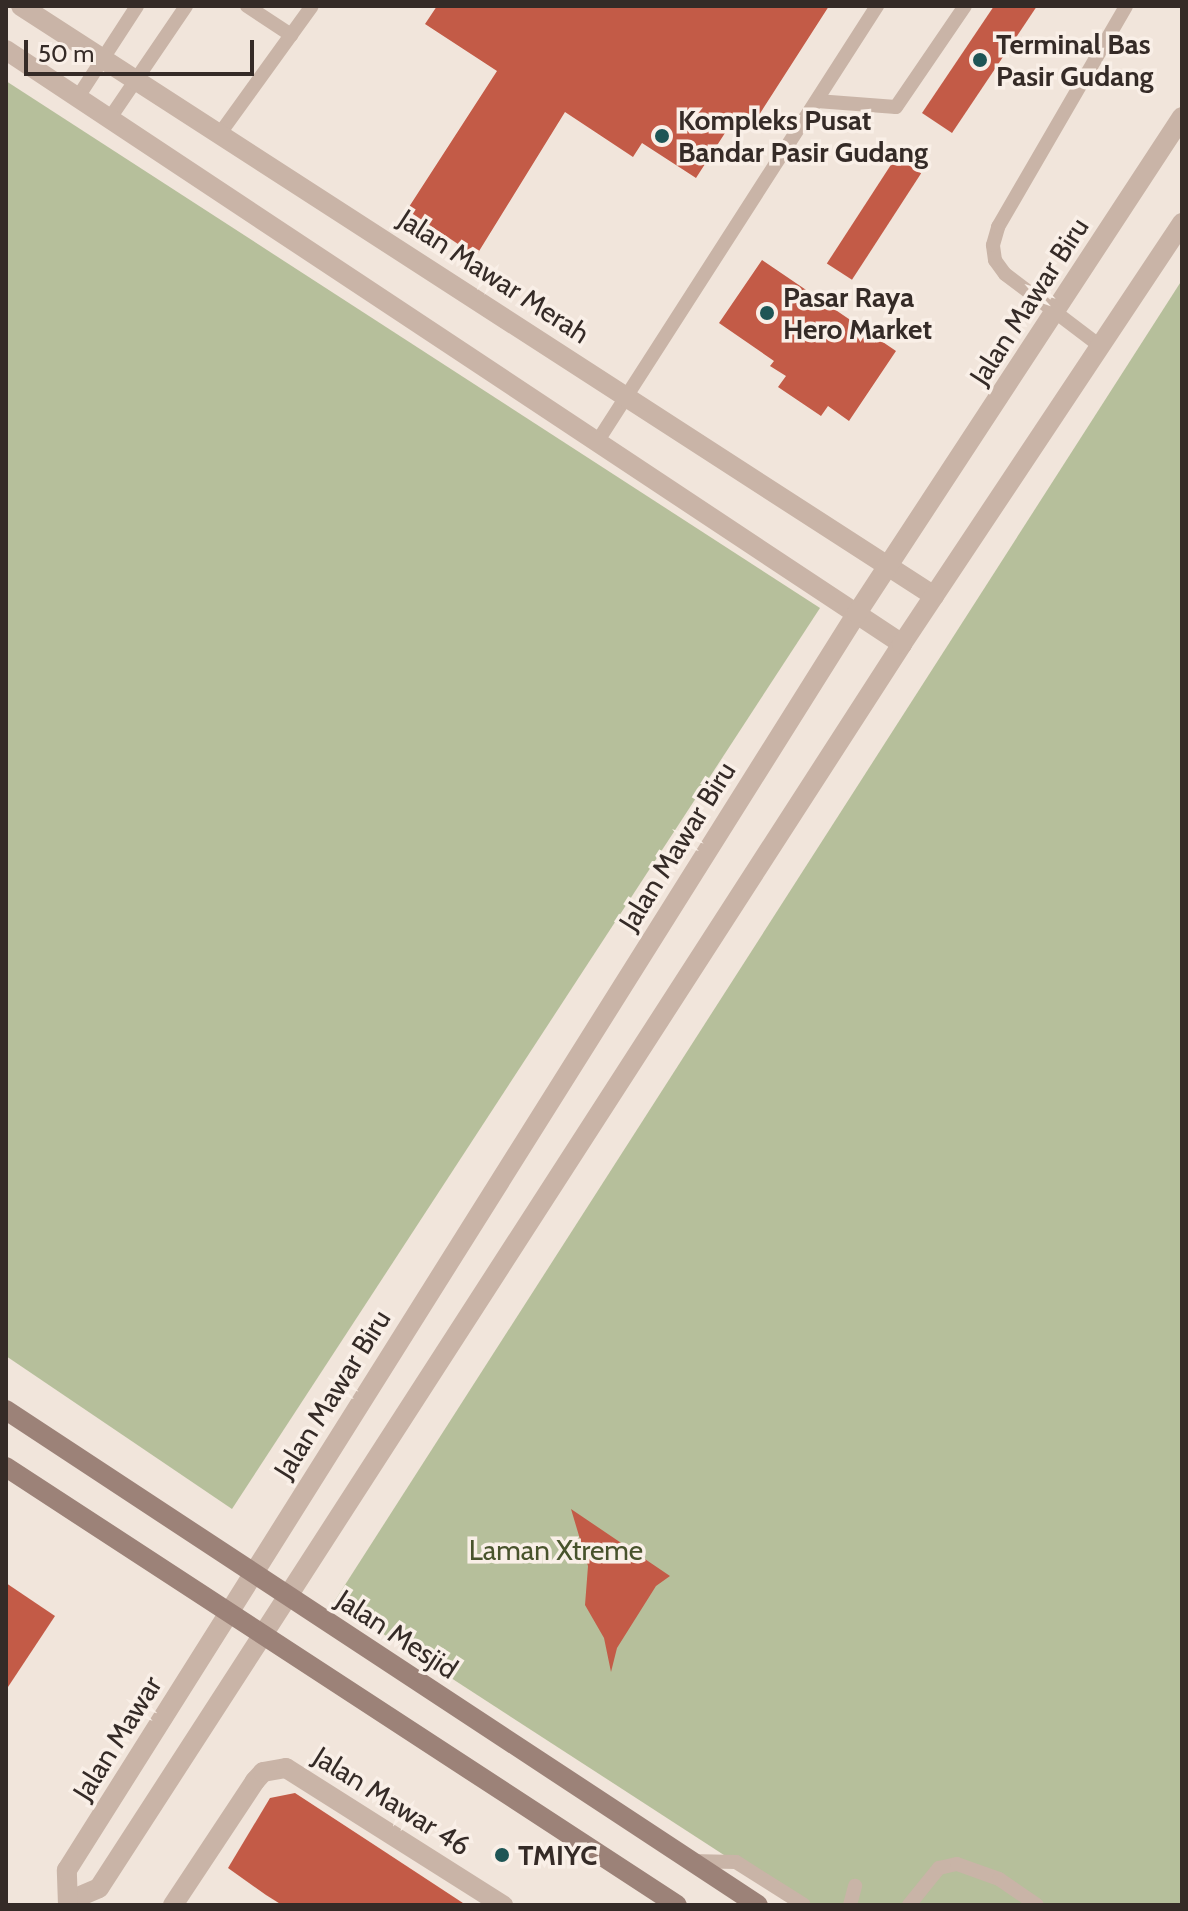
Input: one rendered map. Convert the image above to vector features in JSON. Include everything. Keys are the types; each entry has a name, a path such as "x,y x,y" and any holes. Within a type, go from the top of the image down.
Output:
{"main road":[{"name":"Jalan Mesjid","path":"6,1410 758,1905"},
{"path":"6,1467 677,1905"}],"street":[{"name":"Jalan Mawar Merah","path":"21,6 221,132 934,596"},
{"path":"6,50 599,439 902,644"},
{"name":"Jalan Mawar Biru","path":"230,1611 888,564 1182,117"},
{"path":"264,1633 902,644 1182,223"},
{"name":"Jalan Mawar","path":"230,1611 67,1870 70,1902 99,1888 264,1633"},
{"name":"Jalan Mawar 46","path":"173,1905 251,1786 275,1768 298,1773 503,1905"}],"lane":[{"path":"78,97 137,6"},
{"path":"110,118 186,6"},
{"path":"247,6 291,35"},
{"path":"221,132 312,6"},
{"path":"599,439 877,6"},
{"path":"817,101 896,107 965,6"},
{"path":"1100,346 1054,315 1005,274 993,245 998,227 1126,6"},
{"path":"691,1861 736,1862 804,1905"},
{"path":"909,1905 939,1868 957,1864 999,1879 1037,1905"},
{"path":"850,1905 855,1886"}],"green space":[{"path":"6,81 820,608 232,1509 6,1356"},
{"name":"Laman Xtreme","path":"1182,280 1182,1905 801,1905 334,1602"}],"building":[{"name":"Kompleks Pusat Bandar Pasir Gudang","path":"437,6 829,6 750,129 734,119 696,178 642,143 633,157 565,112 476,256 407,210 497,71 425,24"},
{"name":"Terminal Bas Pasir Gudang","path":"994,6 1037,6 952,133 922,113"},
{"path":"896,157 921,173 852,280 827,264"},
{"path":"762,260 896,351 849,421 828,406 821,416 778,387 786,376 770,366 774,361 719,323"},
{"path":"571,1509 670,1576 656,1586 617,1648 611,1672 604,1638 585,1605 588,1566"},
{"path":"6,1583 55,1616 6,1690"},
{"path":"295,1793 466,1905 282,1905 266,1895 228,1868 270,1798"}],"place":[{"name":"Terminal Bas Pasir Gudang","path":"980,60"},
{"name":"Kompleks Pusat Bandar Pasir Gudang","path":"662,136"},
{"name":"Pasar Raya Hero Market","path":"767,313"},
{"name":"TMIYC","path":"502,1855"}]}
